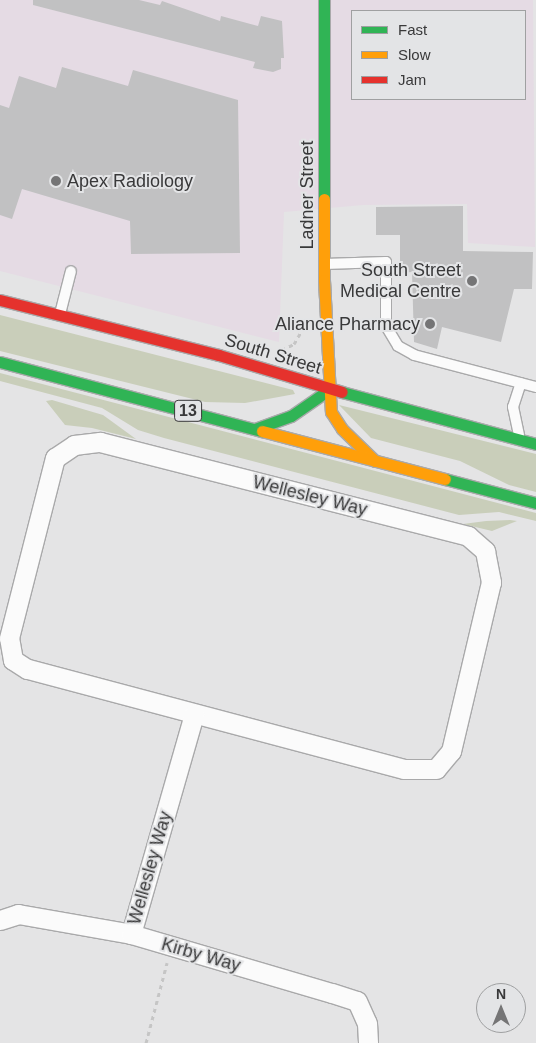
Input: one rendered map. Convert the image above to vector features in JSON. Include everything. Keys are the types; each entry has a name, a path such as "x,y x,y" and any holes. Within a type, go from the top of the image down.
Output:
{"main road":[{"name":"Ladner Street","path":"324,0 324,264 331,412 342,429 375,460"},
{"name":"South Street","path":"0,300 220,356 330,389 536,444"},
{"name":"13","path":"0,362 536,503"},
{"path":"255,429 291,416 330,389"}],"street":[{"name":"Wellesley Way","path":"100,442 468,536 485,552 491,582 451,751 436,769 404,769 194,714 28,668 13,660 9,638 55,458 74,445 100,442"},
{"name":"Wellesley Way","path":"131,934 194,714"},
{"name":"Kirby Way","path":"0,920 18,914 131,934 171,948 357,1001 367,1023 368,1043"}],"lane":[{"path":"324,264 386,262 386,326 398,346 414,356 536,388"},
{"path":"60,315 71,270"},
{"path":"521,383 513,407 521,440"}],"path":[{"path":"278,350 288,348 298,339 306,318"},
{"path":"146,1043 171,948"}],"shaded area":[{"path":"0,0 533,0 535,247 468,243 467,204 363,205 284,212 279,342 0,271"}],"green space":[{"path":"0,315 293,390 295,394 245,403 205,402 0,351"},
{"path":"0,373 536,513 536,521 499,512 459,515 164,438 138,430 102,408 0,381"},
{"path":"52,400 103,415 136,439 92,428 65,425 46,401"},
{"path":"339,405 536,454 536,492 509,485 460,461 371,438"},
{"path":"486,521 517,521 492,531 463,524"}],"building":[{"path":"33,0 139,0 160,5 162,1 220,21 221,16 258,26 261,16 282,21 284,58 281,58 281,69 273,72 253,68 255,62 33,5"},
{"path":"62,67 128,86 133,70 238,100 240,253 131,254 130,221 22,189 12,219 0,215 0,105 9,108 19,76 56,88"},
{"name":"South Street Medical Centre","path":"463,206 463,251 533,252 532,289 514,289 501,342 442,327 437,349 414,342 412,272 400,273 400,235 376,235 376,207"}],"traffic: fast":[{"path":"324,0 324,199"},
{"path":"0,362 262,431"},
{"path":"255,429 291,416 330,389"},
{"path":"342,392 536,444"},
{"path":"445,479 536,503"}],"traffic: slow":[{"path":"324,199 324,280 331,412 342,429 375,461"},
{"path":"262,431 445,479"}],"traffic: jam":[{"path":"0,300 219,355 342,392"}],"place":[{"name":"Apex Radiology","path":"56,181"},
{"name":"South Street Medical Centre","path":"472,281"},
{"name":"Aliance Pharmacy","path":"430,324"}]}
